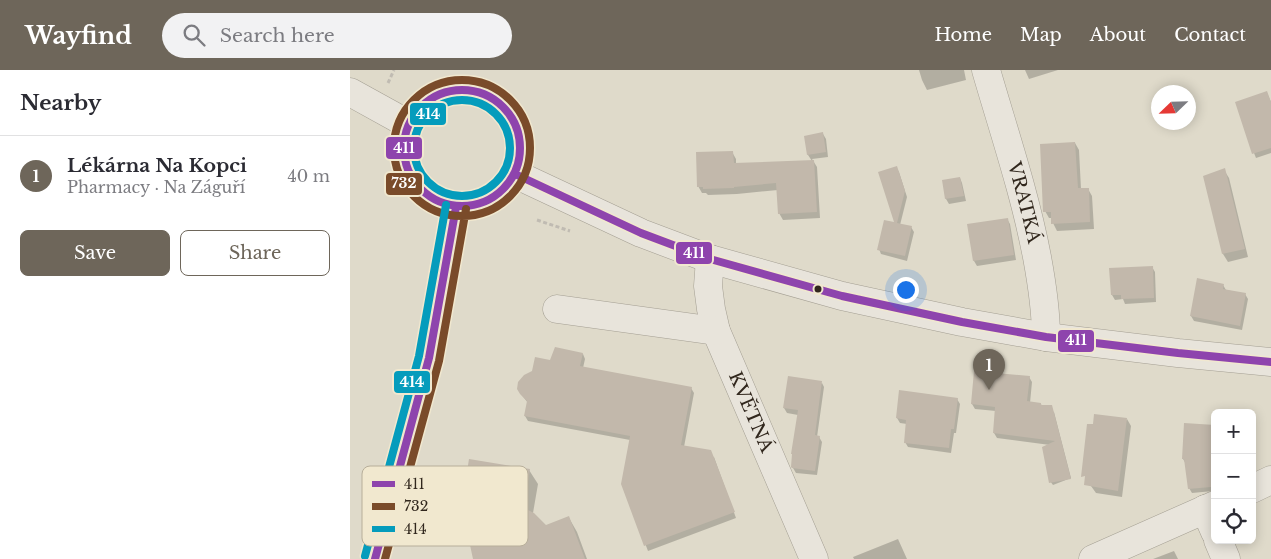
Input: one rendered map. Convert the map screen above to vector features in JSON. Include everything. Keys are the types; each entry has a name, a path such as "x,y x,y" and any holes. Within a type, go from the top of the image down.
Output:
{"main road":[{"path":"478,80 516,123 521,148 515,174 499,194 475,206 456,207 430,197 411,177 403,151 408,124 425,102 449,90 478,80"},
{"path":"400,466 429,358 456,207"},
{"path":"375,559 378,546"}],"street":[{"name":"VRATKÁ","path":"986,70 1022,191 1033,237 1043,290 1046,337"},
{"path":"350,92 408,124"},
{"path":"515,174 641,233 710,259 860,300 962,322 1046,337 1271,362"},
{"name":"KVĚTNÁ","path":"710,259 708,286 716,331 814,559"},
{"path":"557,309 716,331"},
{"path":"1256,487 1271,480"},
{"path":"1093,559 1211,515"},
{"path":"1220,544 1226,559"}],"building":[{"path":"1267,91 1271,102 1271,148 1252,154 1235,102"},
{"path":"823,132 826,152 807,155 804,136"},
{"path":"1075,142 1078,188 1089,188 1090,222 1051,224 1051,212 1043,212 1040,144"},
{"path":"733,151 734,163 814,160 817,212 778,214 776,183 734,188 703,189 703,187 697,187 696,152"},
{"path":"897,166 905,191 897,223 912,226 905,256 877,250 884,220 894,222 878,172"},
{"path":"1225,168 1245,249 1222,254 1203,176"},
{"path":"960,177 964,196 945,199 942,180"},
{"path":"1008,218 1014,255 973,261 967,224"},
{"path":"1153,266 1154,298 1121,299 1121,295 1111,295 1109,268"},
{"path":"1197,278 1224,284 1223,289 1246,293 1240,326 1190,316"},
{"path":"555,347 583,353 580,366 692,387 681,445 711,450 735,512 644,546 621,484 630,436 524,416 527,401 517,389 518,382 524,375 532,371 535,357 550,360"},
{"path":"974,371 1030,376 1027,401 1041,403 1041,405 1052,405 1071,479 1049,483 1042,447 1055,441 993,433 995,407 971,404"},
{"path":"788,376 822,381 815,435 820,436 815,471 791,467 791,454 798,410 783,408"},
{"path":"899,390 958,398 954,429 951,429 949,448 904,443 906,420 896,418"},
{"path":"1094,414 1127,418 1118,491 1084,485 1085,476 1081,477 1087,424 1093,424"},
{"path":"1184,423 1211,425 1211,487 1188,489 1184,459 1182,459"},
{"path":"469,459 512,466 468,466"},
{"path":"528,510 534,513 546,525 569,516 585,559 473,559 470,546 528,546"}],"transit line":[{"name":"732","path":"462,80 488,85 500,91 510,100 519,110 525,122 530,148 525,174 519,186 510,196 500,205 488,211 462,216 436,211 424,205 414,196 405,186 399,174 394,148 399,122 405,110 414,100 424,91 436,85 462,80"},
{"name":"411","path":"462,90 484,94 503,107 516,126 520,148 516,170 503,189 484,202 462,206 440,202 421,189 408,170 404,148 408,126 421,107 440,94 462,90"},
{"name":"414","path":"462,100 480,104 496,114 506,130 510,148 506,166 496,182 480,192 462,196 444,192 428,182 418,166 414,148 418,130 428,114 444,104 462,100"},
{"name":"411","path":"515,174 641,233 710,259 842,296 962,322 1046,337 1271,362"},
{"name":"414","path":"389,466 419,356 446,205"},
{"name":"411","path":"400,466 429,358 456,207"},
{"name":"732","path":"410,466 439,361 466,209"},
{"name":"414","path":"365,556 368,546"},
{"name":"411","path":"375,559 378,546"},
{"name":"732","path":"385,559 389,546"}],"place":[{"name":"Lékárna Na Kopci","path":"989,390"}]}
